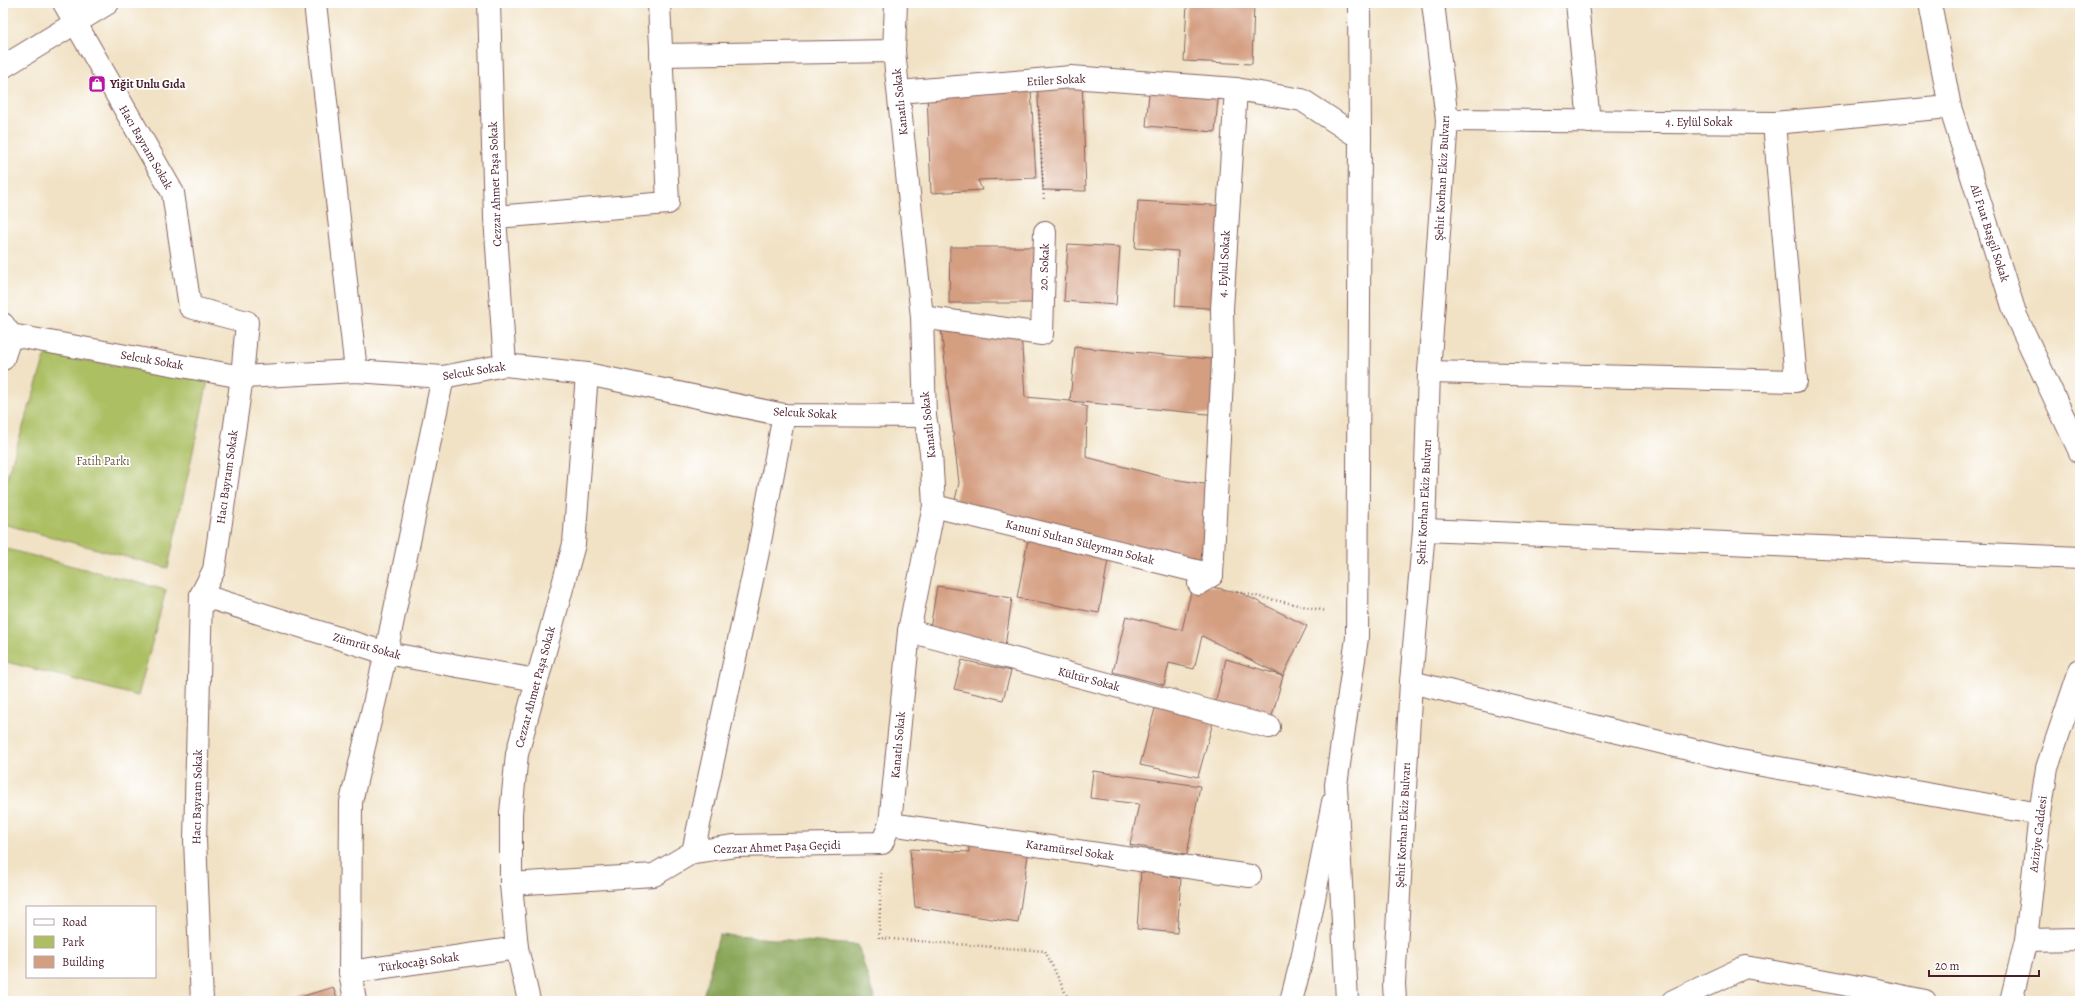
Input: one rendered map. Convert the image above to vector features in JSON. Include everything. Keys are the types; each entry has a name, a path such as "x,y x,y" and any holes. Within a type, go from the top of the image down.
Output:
{"street":[{"path":"64,3 75,21"},
{"path":"3,67 75,21 108,3"},
{"path":"315,3 356,371"},
{"name":"Cezzar Ahmet Paşa Sokak","path":"489,3 495,217 505,364"},
{"path":"495,217 668,203 658,3"},
{"name":"Kanatlı Sokak","path":"886,834 909,631 934,506 931,452 925,416 922,317 894,51 896,3"},
{"path":"1291,1001 1302,959 1336,785 1357,638 1360,138 1359,3"},
{"name":"Şehit Korhan Ekiz Bulvarı","path":"1395,992 1411,682 1424,530 1429,372 1447,120 1433,3"},
{"path":"1577,3 1588,122"},
{"name":"Ali Fuat Başgil Sokak","path":"1930,3 1950,107 2016,316 2080,452"},
{"name":"Hacı Bayram Sokak","path":"75,21 173,193 190,307 247,322 242,377 214,570 201,595 195,840 202,1001"},
{"path":"661,55 894,51"},
{"name":"Etiler Sokak","path":"899,92 1071,77 1236,89"},
{"path":"1236,89 1302,100 1360,138"},
{"name":"4. Eylul Sokak","path":"1206,580 1223,360 1222,301 1236,89"},
{"name":"4. Eylül Sokak","path":"1447,120 1774,123 1950,107"},
{"path":"1429,372 1796,381 1774,123"},
{"name":"20. Sokak","path":"922,317 1042,334 1045,232"},
{"path":"3,359 7,330"},
{"name":"Selcuk Sokak","path":"7,330 242,377 356,371 443,377 505,364 587,374 784,415 925,416"},
{"name":"Cezzar Ahmet Paşa Sokak","path":"529,1001 517,948 511,884 511,813 517,754 574,544 587,374"},
{"path":"355,1001 350,972 351,802 386,653 443,377"},
{"path":"693,852 758,552 784,415"},
{"name":"Kanuni Sultan Süleyman Sokak","path":"934,506 1206,580"},
{"path":"1424,530 2080,558"},
{"name":"Zümrüt Sokak","path":"201,595 386,653 536,680"},
{"name":"Kültür Sokak","path":"909,631 1269,727"},
{"name":"Aziziye Caddesi","path":"2011,1001 2026,940 2040,814 2047,768 2080,670"},
{"path":"1411,682 1734,760 2040,814"},
{"path":"1336,785 1347,1001"},
{"name":"Cezzar Ahmet Paşa Geçidi","path":"511,884 654,875 693,852 735,846 886,834"},
{"name":"Karamürsel Sokak","path":"886,834 1250,876"},
{"path":"2026,940 2080,939"},
{"name":"Türkocağı Sokak","path":"350,972 517,948"},
{"path":"1677,1000 1745,967 1843,984 1925,1001"},
{"path":"1395,992 1407,1001"}],"path":[{"name":"20. Sokak","path":"1037,80 1045,232"},
{"path":"1206,580 1357,618"},
{"path":"886,834 879,938 1045,950 1068,998"}],"green space":[{"name":"Fatih Parkı","path":"46,354 208,381 168,568 3,524 3,490"},
{"path":"3,548 166,590 138,696 3,661"},
{"path":"719,935 858,945 875,1001 702,1001"}],"building":[{"path":"1187,3 1254,3 1252,64 1184,61"},
{"path":"1082,78 1086,191 1043,190 1037,80"},
{"path":"1150,82 1219,88 1215,132 1146,126"},
{"path":"1031,90 1036,178 978,180 982,190 931,193 927,94"},
{"path":"1138,201 1228,206 1222,309 1175,306 1178,251 1135,248"},
{"path":"1068,244 1120,247 1116,305 1064,301"},
{"path":"950,247 1038,247 1040,303 949,303"},
{"path":"941,329 1021,331 1025,397 1070,401 1087,407 1086,457 1167,478 1216,486 1203,566 955,500 959,483"},
{"path":"1075,347 1223,360 1218,415 1070,401"},
{"path":"1028,539 1109,554 1099,613 1017,598"},
{"path":"1193,583 1241,593 1307,626 1283,676 1202,636 1194,669 1169,663 1164,685 1113,672 1126,616 1182,630"},
{"path":"937,586 1012,598 1005,647 929,635"},
{"path":"1226,659 1283,676 1269,727 1213,712"},
{"path":"962,660 1011,671 1003,700 954,689"},
{"path":"1157,701 1215,715 1198,777 1140,765"},
{"path":"1093,771 1200,786 1187,854 1130,845 1139,804 1090,798"},
{"path":"969,843 1029,849 1018,923 915,907 910,849 969,852"},
{"path":"1141,870 1181,879 1177,933 1137,929"},
{"path":"333,987 338,1001 291,1001 291,1000"}],"place":[{"name":"Yiğit Unlu Gıda","path":"97,84"}]}
